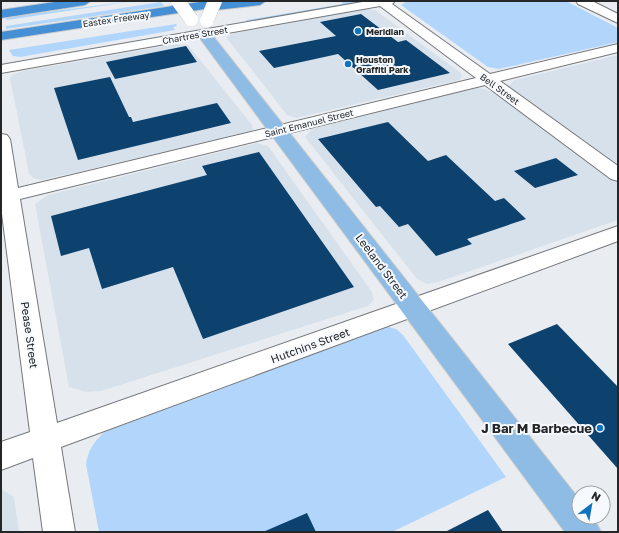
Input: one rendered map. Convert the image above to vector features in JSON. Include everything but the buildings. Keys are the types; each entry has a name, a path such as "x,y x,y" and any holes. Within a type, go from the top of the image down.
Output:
{"highway":[{"path":"1,4 18,1"},
{"path":"1,9 47,1"},
{"path":"1,14 85,1"},
{"path":"1,24 149,1"},
{"name":"Eastex Freeway","path":"1,36 230,1"},
{"path":"145,14 260,1"}],"main road":[{"name":"Leeland Street","path":"201,24 278,130 585,532"}],"street":[{"name":"Leeland Street","path":"178,1 201,24"},
{"path":"201,24 215,1"},
{"path":"582,1 618,19"},
{"name":"Chartres Street","path":"1,69 201,24 386,2"},
{"name":"Bell Street","path":"386,2 487,80 618,175"},
{"name":"Saint Emanuel Street","path":"5,197 618,48"},
{"name":"Pease Street","path":"1,139 5,197 46,441 59,532"},
{"name":"Hutchins Street","path":"1,456 618,234"}],"shaded area":[{"path":"134,1 7,20 5,17"},
{"path":"341,1 370,1 247,22 246,20 343,4"},
{"path":"407,1 566,1 618,28 618,42 499,69 488,67 401,5"},
{"path":"161,2 164,6 6,29 6,26"},
{"path":"366,9 375,10 461,73 462,77 459,80 296,118 287,115 226,37 234,33"},
{"path":"176,24 177,26 173,27 175,30 20,57 13,56 9,50"},
{"path":"176,44 188,45 252,125 253,130 249,133 41,180 33,178 29,173 10,78 12,75 23,71"},
{"path":"618,55 618,165 508,86 515,80"},
{"path":"476,88 485,89 496,94 618,182 618,220 438,282 427,284 417,279 305,137 312,129"},
{"path":"257,143 268,146 372,292 374,300 368,306 101,391 86,392 69,387 35,204 48,195"},
{"path":"388,327 396,329 403,335 506,477 392,532 99,532 86,464 88,454 92,446 104,432"},
{"path":"1,489 14,497 19,532 1,532"}],"place":[{"name":"Meridian","path":"358,31"},
{"name":"Houston Graffiti Park","path":"348,64"},
{"name":"J Bar M Barbecue","path":"600,428"}]}
